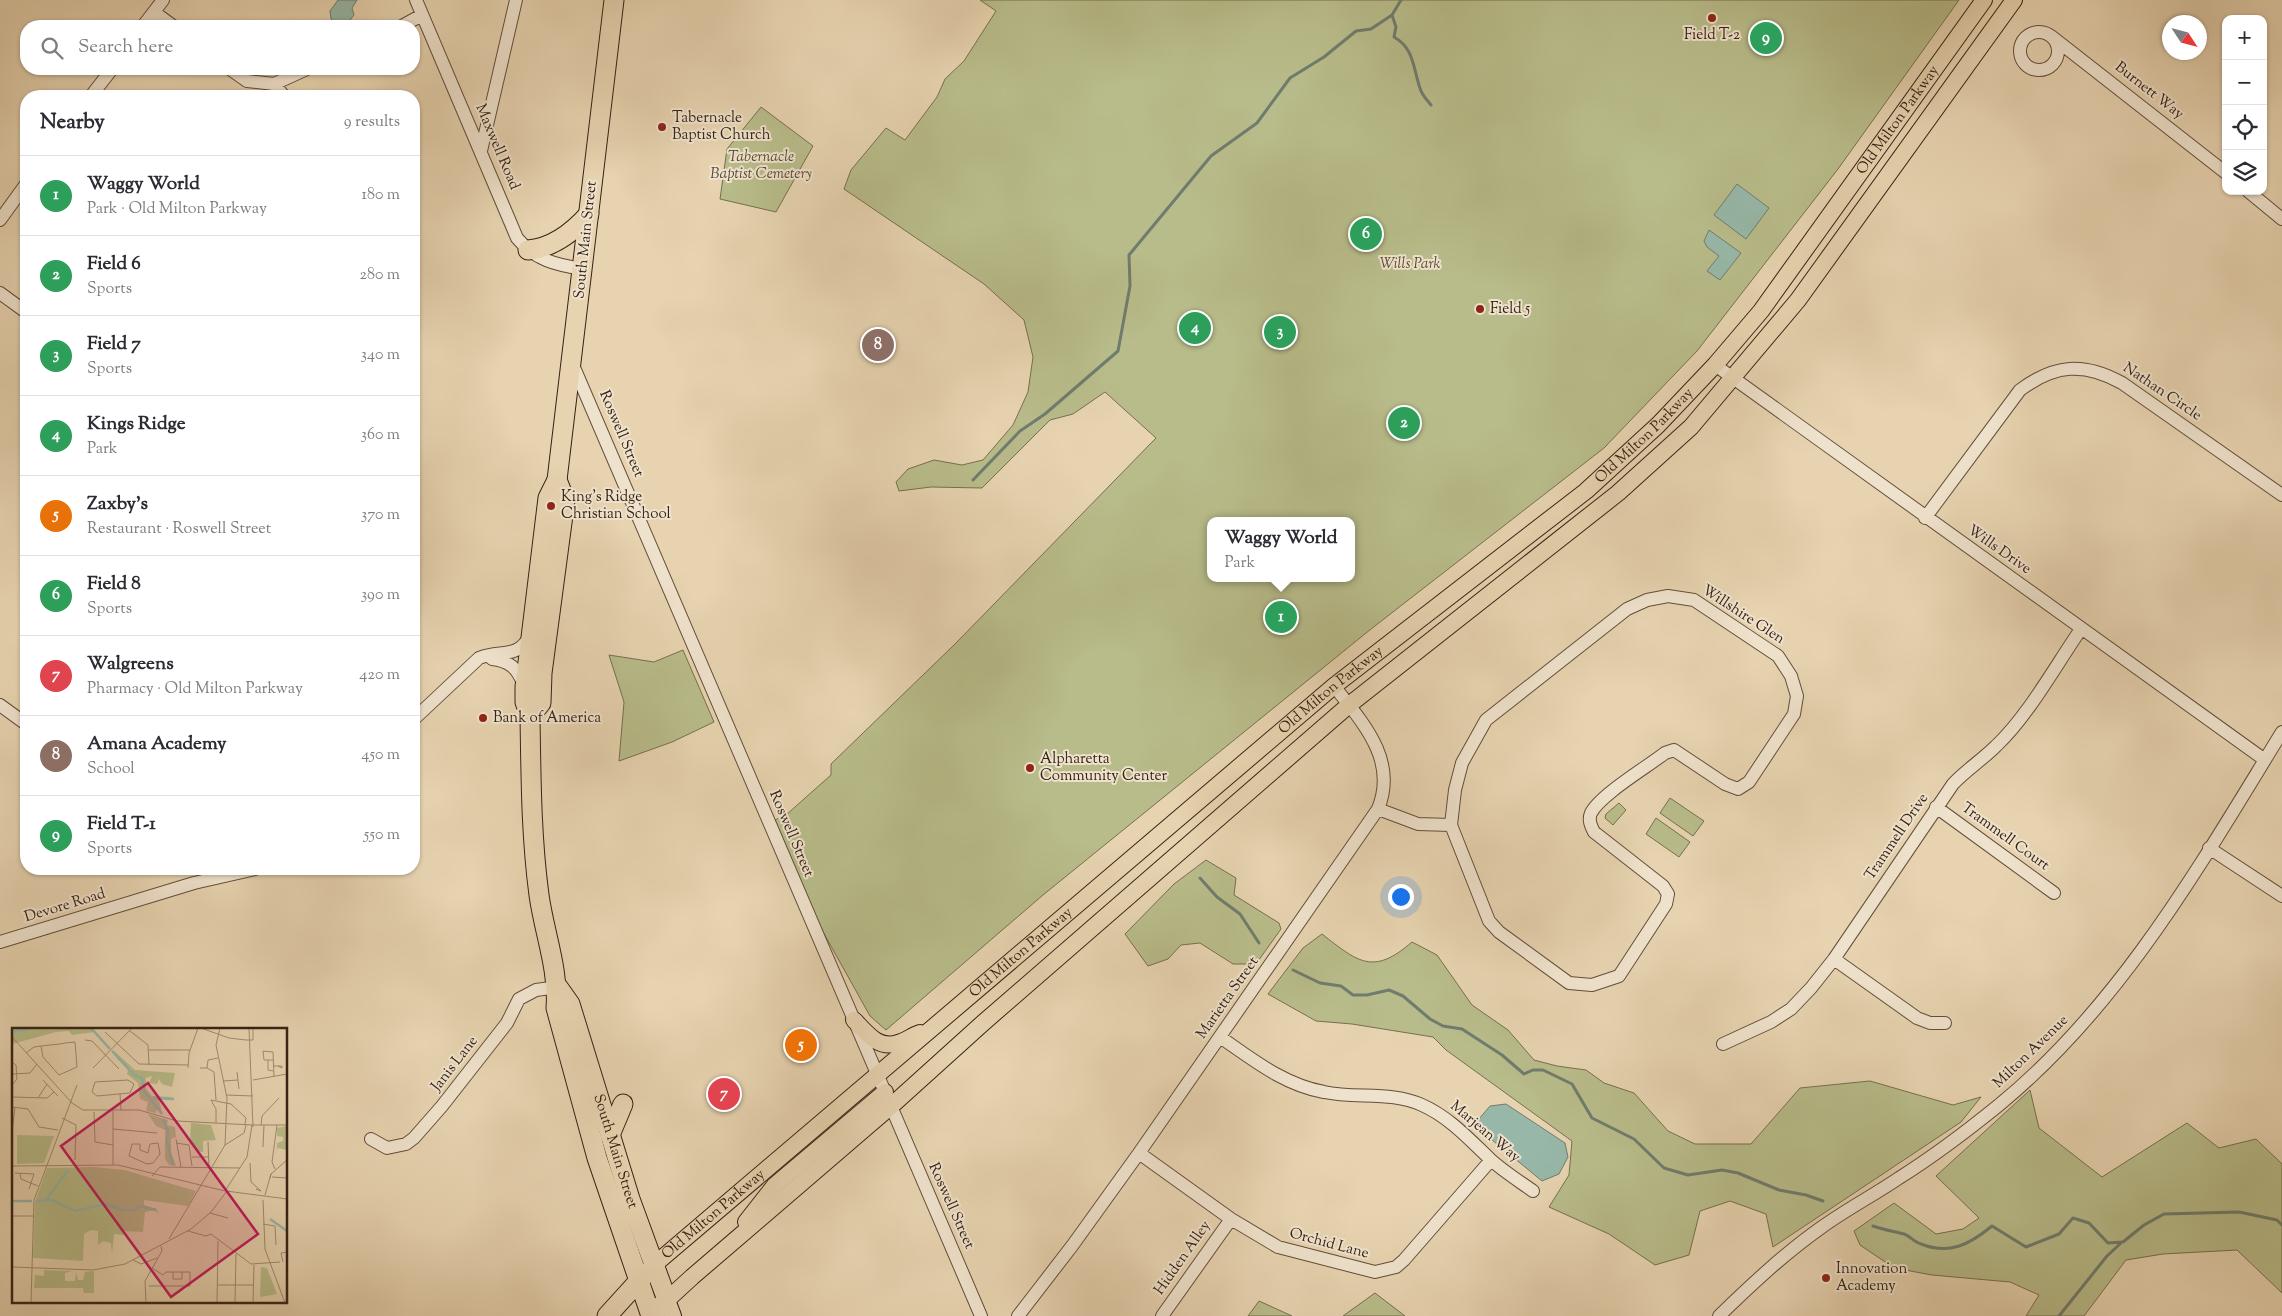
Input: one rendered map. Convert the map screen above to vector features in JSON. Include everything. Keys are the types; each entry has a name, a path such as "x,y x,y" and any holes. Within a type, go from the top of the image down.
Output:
{"highway":[{"name":"South Main Street","path":"614,0 573,365 557,480 548,498 525,687 525,702 530,716 531,820 539,896 558,987 556,1008 597,1158 651,1316"},
{"path":"528,250 541,249 560,239 576,229 589,214"},
{"name":"South Main Street","path":"530,716 541,703 549,617 565,500 557,480"},
{"name":"South Main Street","path":"558,987 570,1004 610,1134 670,1308"},
{"path":"610,1134 623,1104"},
{"name":"Old Milton Parkway","path":"607,1316 654,1266"},
{"path":"651,1316 670,1308"}],"main road":[{"name":"Old Milton Parkway","path":"654,1266 1334,686 1586,491 1658,425 1715,365 1761,311 1984,0"},
{"name":"Old Milton Parkway","path":"670,1308 740,1236 751,1213 775,1186 983,1023 1349,705 1618,493 1691,427 1734,379 1798,300 2014,0"},
{"path":"854,1020 875,1041 884,1045 898,1043 912,1036 932,1030"}],"street":[{"path":"148,20 163,0"},
{"name":"Maxwell Road","path":"416,0 517,238 538,258 557,265 583,269"},
{"path":"481,150 516,0"},
{"path":"154,12 165,20"},
{"path":"413,20 422,15"},
{"name":"Burnett Way","path":"2051,36 2222,170"},
{"path":"96,90 108,75"},
{"path":"238,75 247,81 274,84 294,75"},
{"path":"274,84 279,90"},
{"path":"0,220 20,192"},
{"path":"2253,195 2282,219"},
{"path":"0,293 20,308"},
{"name":"Roswell Street","path":"573,365 981,1316"},
{"name":"Wills Drive","path":"1715,365 1925,518 2265,760"},
{"name":"Nathan Circle","path":"1925,518 2020,390 2035,379 2050,372 2067,369 2086,369 2105,374 2122,383 2282,495"},
{"name":"Willshire Glen","path":"1668,596 1694,600 1778,656 1791,676 1797,696 1794,714 1748,782 1738,790 1725,784 1674,750 1664,753 1600,802 1591,815 1590,824 1594,832 1663,886 1668,894 1666,904 1619,976 1606,982 1592,985 1569,983 1499,932 1489,921 1452,825 1454,790 1462,763 1486,720 1628,609 1647,600 1668,596"},
{"name":"Trammell Drive","path":"1723,1044 1770,1022 1791,1009 1834,959 1936,807 1964,772 1996,746 2018,721 2081,628"},
{"path":"420,713 480,658 488,654 512,653 521,649 531,634"},
{"path":"480,658 508,662 518,671 525,687"},
{"name":"Marietta Street","path":"1018,1316 1072,1246 1139,1153 1378,809 1385,788 1382,759 1374,741 1334,686"},
{"path":"0,705 20,720"},
{"name":"Milton Avenue","path":"1720,1316 1769,1270 1823,1226 1900,1178 2000,1105 2039,1070 2081,1027 2122,978 2209,848 2282,732"},
{"name":"Trammell Court","path":"1936,807 2054,893"},
{"path":"1378,809 1418,824 1452,825"},
{"path":"2209,848 2282,896"},
{"name":"Devore Road","path":"0,942 215,875"},
{"path":"1834,959 1917,1018 1930,1023 1945,1023"},
{"name":"Janis Lane","path":"371,1139 387,1148 401,1146 414,1138 442,1106 507,1023 519,999 536,990 558,987"},
{"name":"Marjean Way","path":"1220,1038 1271,1072 1307,1088 1336,1094 1397,1098 1422,1105 1468,1136 1491,1160 1533,1191"},
{"name":"Orchid Lane","path":"1139,1153 1231,1219 1278,1248 1342,1265 1382,1272 1396,1267 1404,1260 1491,1160"},
{"name":"Hidden Alley","path":"1162,1316 1231,1219"}],"green space":[{"name":"Wills Park","path":"980,0 1959,0 1838,169 1697,351 1604,448 1371,629 1043,895 886,1030 870,1016 817,921 775,820 786,815 831,775 831,764 955,644 1156,438 1105,392 1073,414 1050,420 982,488 931,487 899,491 896,482 908,469 934,460 962,465 983,460 1013,425 1028,392 1033,357 1024,320 984,284 844,189 851,170 886,128 905,140 937,97 945,79 964,61 996,11"},
{"name":"Tabernacle Baptist Cemetery","path":"761,107 813,146 776,212 720,199 727,149"},
{"path":"683,650 714,722 672,742 619,761 624,702 609,655 654,662"},
{"path":"1670,798 1704,821 1693,836 1660,813"},
{"path":"1619,803 1626,810 1613,825 1605,818 1606,814"},
{"path":"1656,818 1690,842 1679,857 1646,834"},
{"path":"1206,860 1236,878 1234,895 1279,923 1281,929 1256,964 1233,964 1200,943 1181,945 1168,959 1148,966 1125,934 1174,884"},
{"path":"1322,934 1346,952 1366,961 1376,962 1387,959 1412,942 1437,955 1472,1005 1508,1030 1534,1060 1557,1066 1586,1070 1604,1083 1634,1093 1668,1131 1695,1144 1751,1144 1800,1088 1870,1081 1953,1105 1981,1097 1961,1122 1773,1247 1766,1214 1730,1201 1700,1211 1689,1255 1655,1265 1609,1234 1549,1207 1569,1175 1572,1141 1446,1050 1433,1037 1352,1024 1316,1021 1268,994 1303,948"},
{"path":"2030,1090 2039,1128 2102,1177 2187,1123 2219,1148 2256,1139 2282,1164 2282,1293 2237,1250 2163,1254 2126,1260 2084,1316 2026,1316 2039,1295 2010,1282 1932,1275 1894,1268 1860,1245 1854,1231 1894,1203 1936,1234 1963,1229 1979,1218 1936,1176"},
{"path":"1375,1293 1405,1316 1343,1316"},
{"path":"1259,1301 1292,1316 1248,1316"}],"shaded area":[{"path":"338,0 357,0 352,8 354,15 350,20 332,20 330,11"},
{"path":"1737,184 1769,208 1746,239 1714,215"},
{"path":"1709,230 1741,253 1720,280 1707,271 1719,256 1707,247 1704,241"},
{"path":"1506,1104 1565,1143 1568,1157 1559,1174 1542,1181 1486,1135 1478,1120 1490,1106"}],"waterway":[{"path":"973,480 1020,431 1045,414 1118,351 1130,286 1129,255 1211,156 1257,123 1290,78 1324,57 1356,31 1371,29 1392,15 1401,0"},
{"path":"1392,15 1396,27 1394,37 1406,47 1424,97 1431,105"},
{"path":"1200,878 1217,897 1240,914 1259,943"},
{"path":"1293,970 1320,983 1341,986 1353,995 1367,995 1389,990 1403,996 1430,1019 1443,1026 1462,1029 1502,1055 1524,1074 1533,1070 1543,1070 1572,1084 1592,1118 1634,1139 1664,1168 1688,1175 1722,1170 1738,1173 1779,1190 1806,1195 1823,1201"},
{"path":"1873,1226 1904,1234 1919,1243 1931,1247 1950,1248 1967,1243 1992,1226 2026,1247 2059,1234 2073,1218 2089,1223 2108,1243 2123,1242 2144,1225 2164,1214 2239,1212 2277,1220 2282,1225"},
{"path":"2059,1316 2107,1256 2122,1242"}],"place":[{"name":"Field T-2","path":"1712,18"},
{"name":"Field T-1","path":"1766,38"},
{"name":"Tabernacle Baptist Church","path":"662,127"},
{"name":"Field 8","path":"1366,234"},
{"name":"Field 5","path":"1480,309"},
{"name":"Kings Ridge","path":"1195,328"},
{"name":"Field 7","path":"1280,332"},
{"name":"Amana Academy","path":"878,345"},
{"name":"Field 6","path":"1404,423"},
{"name":"King's Ridge Christian School","path":"551,506"},
{"name":"Waggy World","path":"1281,617"},
{"name":"Bank of America","path":"483,718"},
{"name":"Alpharetta Community Center","path":"1030,768"},
{"name":"Zaxby's","path":"801,1045"},
{"name":"Walgreens","path":"724,1094"},
{"name":"Innovation Academy","path":"1826,1278"}]}
